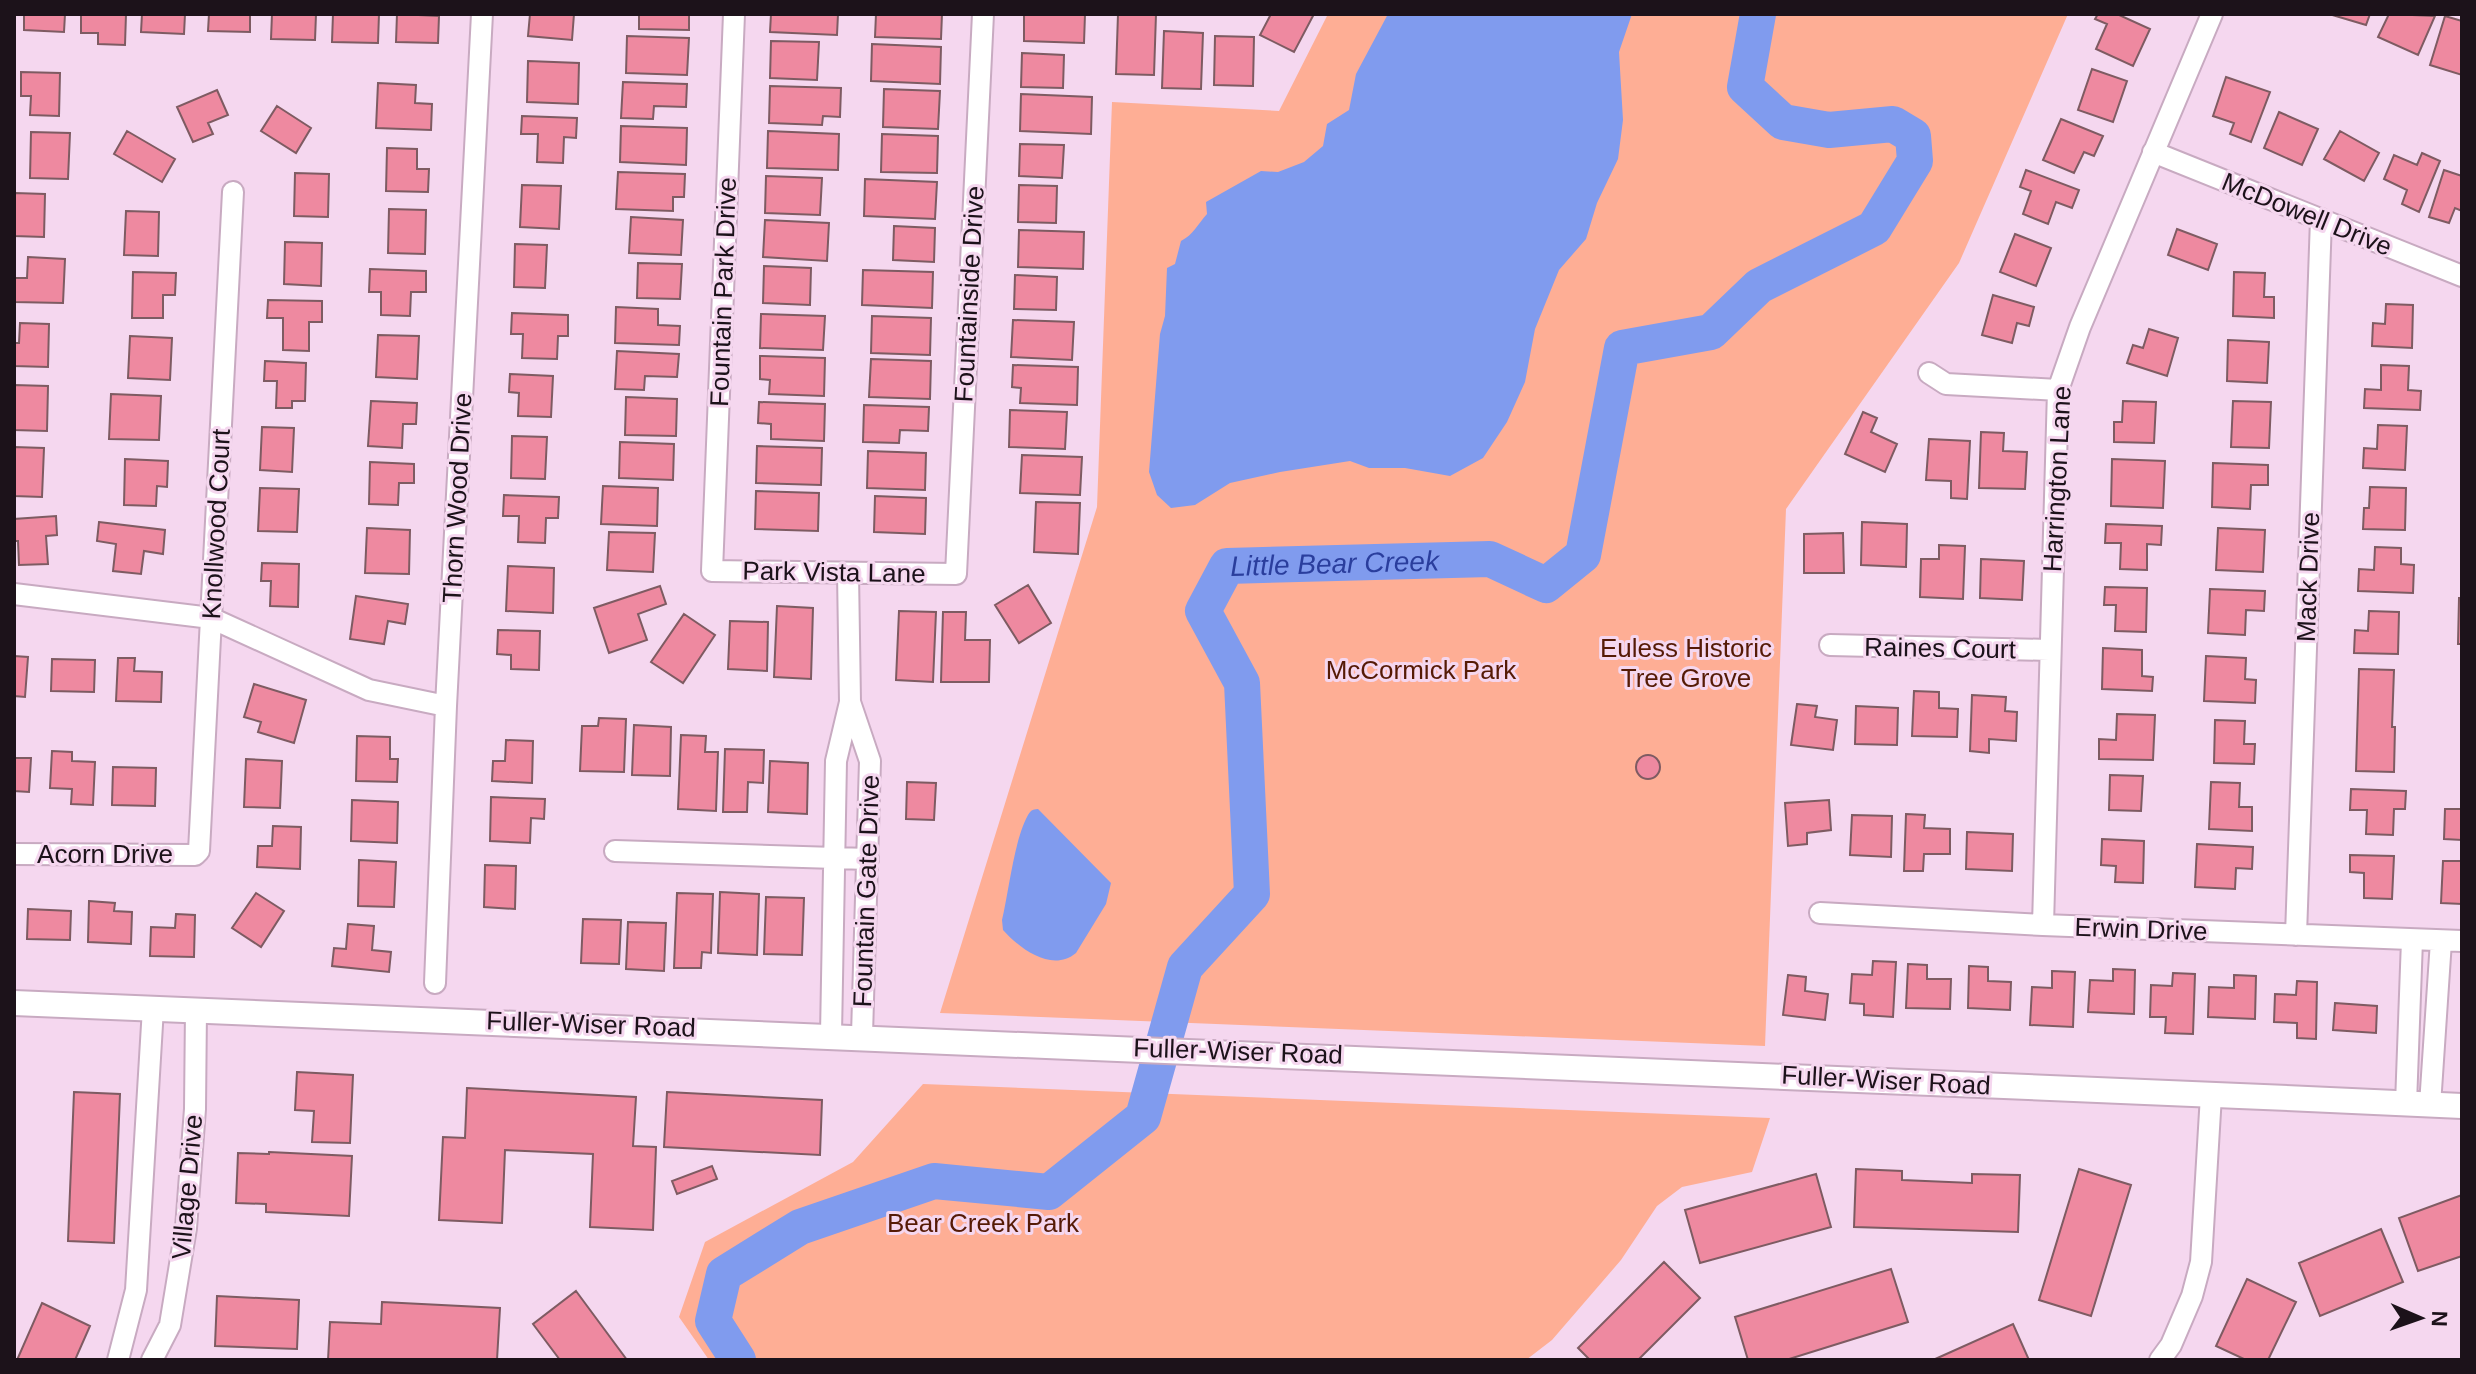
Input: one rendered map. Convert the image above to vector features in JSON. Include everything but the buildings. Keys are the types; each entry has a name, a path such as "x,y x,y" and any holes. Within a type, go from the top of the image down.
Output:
{"street":[{"name":"Thorn Wood Drive","path":"435,983 446,706 482,14"},
{"name":"Fountain Park Drive","path":"712,571 734,14"},
{"name":"Fountainside Drive","path":"956,574 983,14"},
{"name":"Harrington Lane","path":"2043,925 2058,390 2080,327 2212,14"},
{"name":"McDowell Drive","path":"2153,152 2462,276"},
{"name":"Knollwood Court","path":"195,855 199,851 233,192"},
{"name":"Mack Drive","path":"2296,935 2321,219"},
{"path":"1929,373 1946,384 2058,390"},
{"name":"Park Vista Lane","path":"712,571 956,574"},
{"name":"Fountain Gate Drive","path":"831,1034 836,761 850,702 848,573"},
{"path":"14,594 211,618 369,690 446,706"},
{"name":"Raines Court","path":"1830,645 2049,650"},
{"name":"Fountain Gate Drive","path":"850,702 870,761 862,1035"},
{"path":"615,851 868,859"},
{"name":"Acorn Drive","path":"14,854 195,855"},
{"name":"Erwin Drive","path":"1820,913 2462,941"},
{"path":"2412,940 2418,1104"},
{"path":"2418,1104 2441,941"},
{"name":"Fuller-Wiser Road","path":"14,1003 1076,1044 2462,1106"},
{"name":"Village Drive","path":"118,1360 136,1290 153,1008"},
{"name":"Village Drive","path":"152,1360 170,1325 186,1228 195,1109 196,1009"},
{"path":"2160,1360 2171,1345 2192,1296 2201,1262 2211,1095"}],"green space":[{"name":"McCormick Park","path":"1328,14 2068,14 1959,263 1786,509 1765,1046 940,1013 1097,507 1112,102 1279,111"},
{"name":"Bear Creek Park","path":"923,1084 1770,1118 1752,1172 1682,1187 1657,1206 1621,1260 1552,1340 1526,1360 709,1360 679,1317 705,1242 853,1162"}],"water":[{"path":"1388,14 1632,14 1619,52 1623,120 1618,159 1597,203 1586,239 1559,270 1535,329 1525,382 1507,422 1483,458 1450,476 1405,468 1369,468 1350,461 1230,483 1195,505 1171,508 1157,495 1149,472 1167,268 1175,264 1181,241 1207,214 1206,202 1261,171 1278,172 1304,162 1323,146 1327,124 1349,110 1356,74"},
{"path":"1038,809 1111,883 1106,904 1076,953 1057,961 1027,951 1003,930 1002,920 1019,838 1028,815"}],"waterway":[{"name":"Little Bear Creek","path":"738,1360 713,1321 724,1274 800,1227 934,1181 1049,1192 1143,1117 1185,967 1252,894 1242,683 1203,611 1227,566 1490,559 1546,585 1583,555 1622,348 1711,332 1759,286 1874,228 1915,161 1913,136 1893,124 1829,130 1783,122 1745,87 1758,14"}],"park label":[{"name":"Euless Historic Tree Grove","path":"1686,663"}]}
